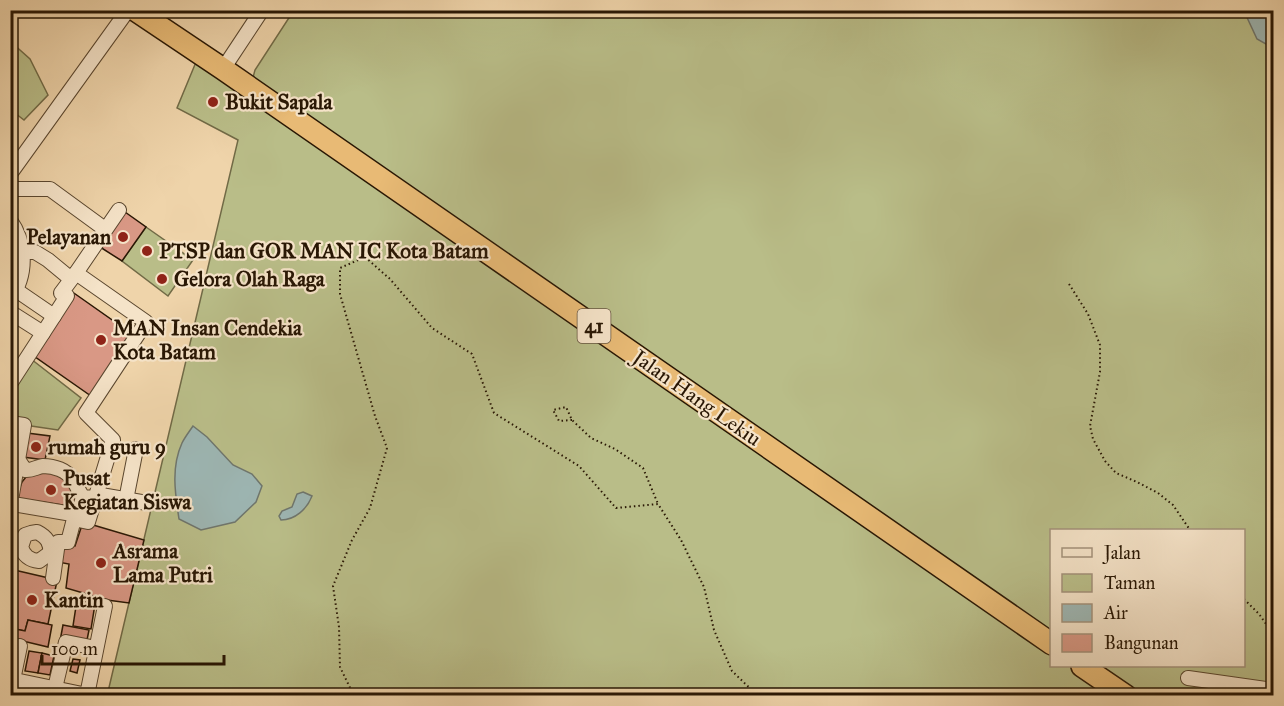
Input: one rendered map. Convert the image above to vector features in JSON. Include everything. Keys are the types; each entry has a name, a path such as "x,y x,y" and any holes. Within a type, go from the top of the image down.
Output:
{"highway":[{"name":"Jalan Hang Lekiu","path":"135,10 1050,643"},
{"path":"1083,667 1126,696"}],"street":[{"path":"10,174 128,10"},
{"path":"223,69 262,10"},
{"path":"10,185 16,189 50,189 102,227"},
{"path":"10,384 67,296 61,293 119,210"},
{"path":"10,220 19,237 23,252 20,282 13,294 54,316"},
{"path":"10,423 24,425 15,460 15,505 78,516 89,497 113,440 86,413 146,322 35,252 23,252"},
{"path":"10,312 43,333"},
{"path":"126,500 136,449"},
{"path":"15,460 25,470 31,471 38,467 51,466 62,470 73,478 79,492 89,497 101,495 147,503"},
{"path":"53,578 58,542 68,542 74,519 88,522 89,497"},
{"path":"39,533 44,509"},
{"path":"32,533 39,533 48,539 51,546 50,553 39,561 27,558 16,546 25,535 32,533"},
{"path":"20,646 12,679 87,695 105,606"},
{"path":"55,688 66,642 96,648"},
{"path":"1188,678 1274,690"}],"path":[{"path":"354,696 340,667 339,627 333,586 352,540 370,508 387,448 375,416 340,294 340,268 365,257 390,279 432,328 472,354 494,413 579,466 616,508 658,504"},
{"path":"1069,284 1088,314 1100,345 1100,372 1090,426 1093,440 1105,462 1116,473 1158,493 1173,505 1189,529"},
{"path":"572,420 559,421 553,410 566,407 572,420 591,438 615,449 643,468 658,504 681,540 704,587 714,630 732,671 758,696"},
{"path":"1245,600 1259,614 1274,635"}],"green space":[{"path":"294,10 1273,11 1273,695 107,696 238,140 177,108 196,62 248,96 255,70"},
{"path":"11,42 30,59 48,95 24,120 11,110"},
{"name":"Gelora Olah Raga","path":"146,227 193,260 168,296 122,261"},
{"path":"31,359 81,398 58,430 11,423 10,391"}],"water":[{"path":"1244,11 1273,11 1273,48 1257,39"},
{"path":"193,426 207,437 233,465 252,474 262,486 256,502 235,522 201,530 179,519 175,490 176,461 182,443"},
{"path":"303,492 312,496 307,505 296,516 281,520 279,516 282,511 292,507 297,494"}],"building":[{"name":"Pelayanan","path":"125,212 146,227 122,261 100,247"},
{"path":"71,291 132,334 91,396 31,354"},
{"path":"10,428 20,429 16,456 10,455"},
{"name":"rumah guru 9","path":"27,433 50,436 45,460 23,457"},
{"path":"61,471 78,493 75,507 16,498 22,482 30,472"},
{"name":"Asrama Lama Putri","path":"83,522 144,540 129,603 107,600 66,588 69,564 58,562 64,545 75,546"},
{"name":"Kantin","path":"10,569 57,581 48,624 28,620 25,631 10,628"},
{"path":"77,600 95,604 91,629 73,626"},
{"path":"28,620 52,625 48,647 10,638 10,628 25,631"},
{"path":"63,625 89,630 86,645 60,641"},
{"path":"29,651 42,653 38,673 25,671"},
{"path":"42,653 54,656 50,675 38,673"},
{"path":"73,659 80,660 77,673 70,671"}],"place":[{"name":"Bukit Sapala","path":"213,102"},
{"name":"Pelayanan","path":"123,237"},
{"name":"PTSP dan GOR MAN IC Kota Batam","path":"147,251"},
{"name":"Gelora Olah Raga","path":"162,279"},
{"name":"MAN Insan Cendekia Kota Batam","path":"101,340"},
{"name":"rumah guru 9","path":"36,447"},
{"name":"Pusat Kegiatan Siswa","path":"51,490"},
{"name":"Asrama Lama Putri","path":"101,563"},
{"name":"Kantin","path":"32,600"}]}
